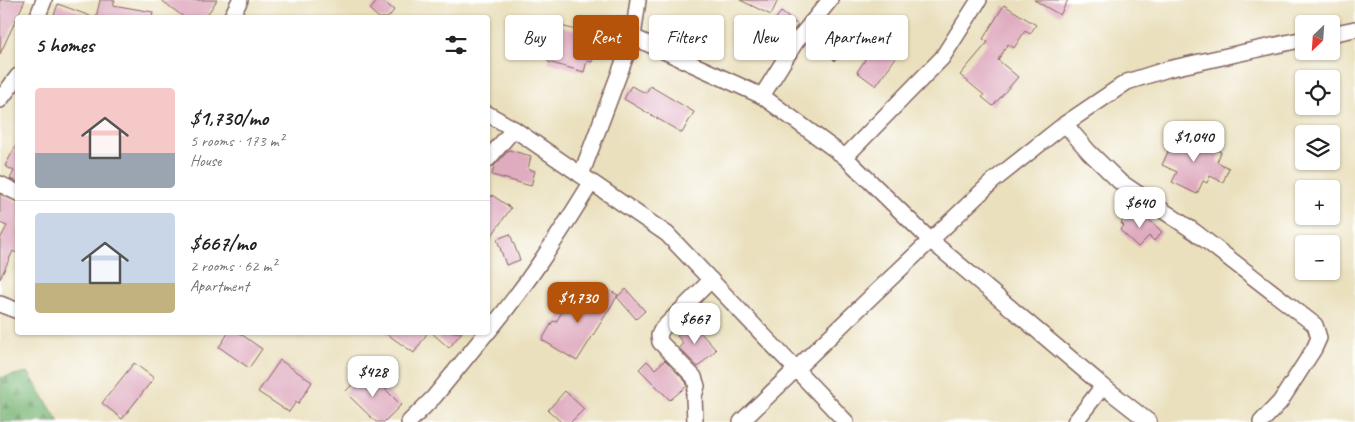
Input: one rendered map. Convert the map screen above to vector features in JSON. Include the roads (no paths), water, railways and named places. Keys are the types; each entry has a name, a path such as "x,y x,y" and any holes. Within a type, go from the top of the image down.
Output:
{"street":[{"path":"38,15 44,0"},
{"path":"232,15 240,0"},
{"path":"636,15 638,0"},
{"path":"762,96 796,43 830,0"},
{"path":"845,157 942,58 980,0"},
{"path":"1342,31 1355,17"},
{"path":"639,40 762,96 845,157 930,240 1149,422"},
{"path":"742,422 993,181 1065,124 1128,82 1168,69 1295,42"},
{"path":"490,330 547,255 586,179 625,60"},
{"path":"0,100 15,80"},
{"path":"490,115 514,129 667,234 846,422"},
{"path":"1065,124 1089,152 1119,181 1195,232 1314,325 1319,338 1314,349 1280,402 1261,422"},
{"path":"490,157 514,129"},
{"path":"0,184 15,192"},
{"path":"695,422 694,396 697,386 694,377 660,342 660,336 662,329 711,280"},
{"path":"0,304 15,309"},
{"path":"409,422 434,397 486,335"},
{"path":"1076,422 1104,386"}]}
